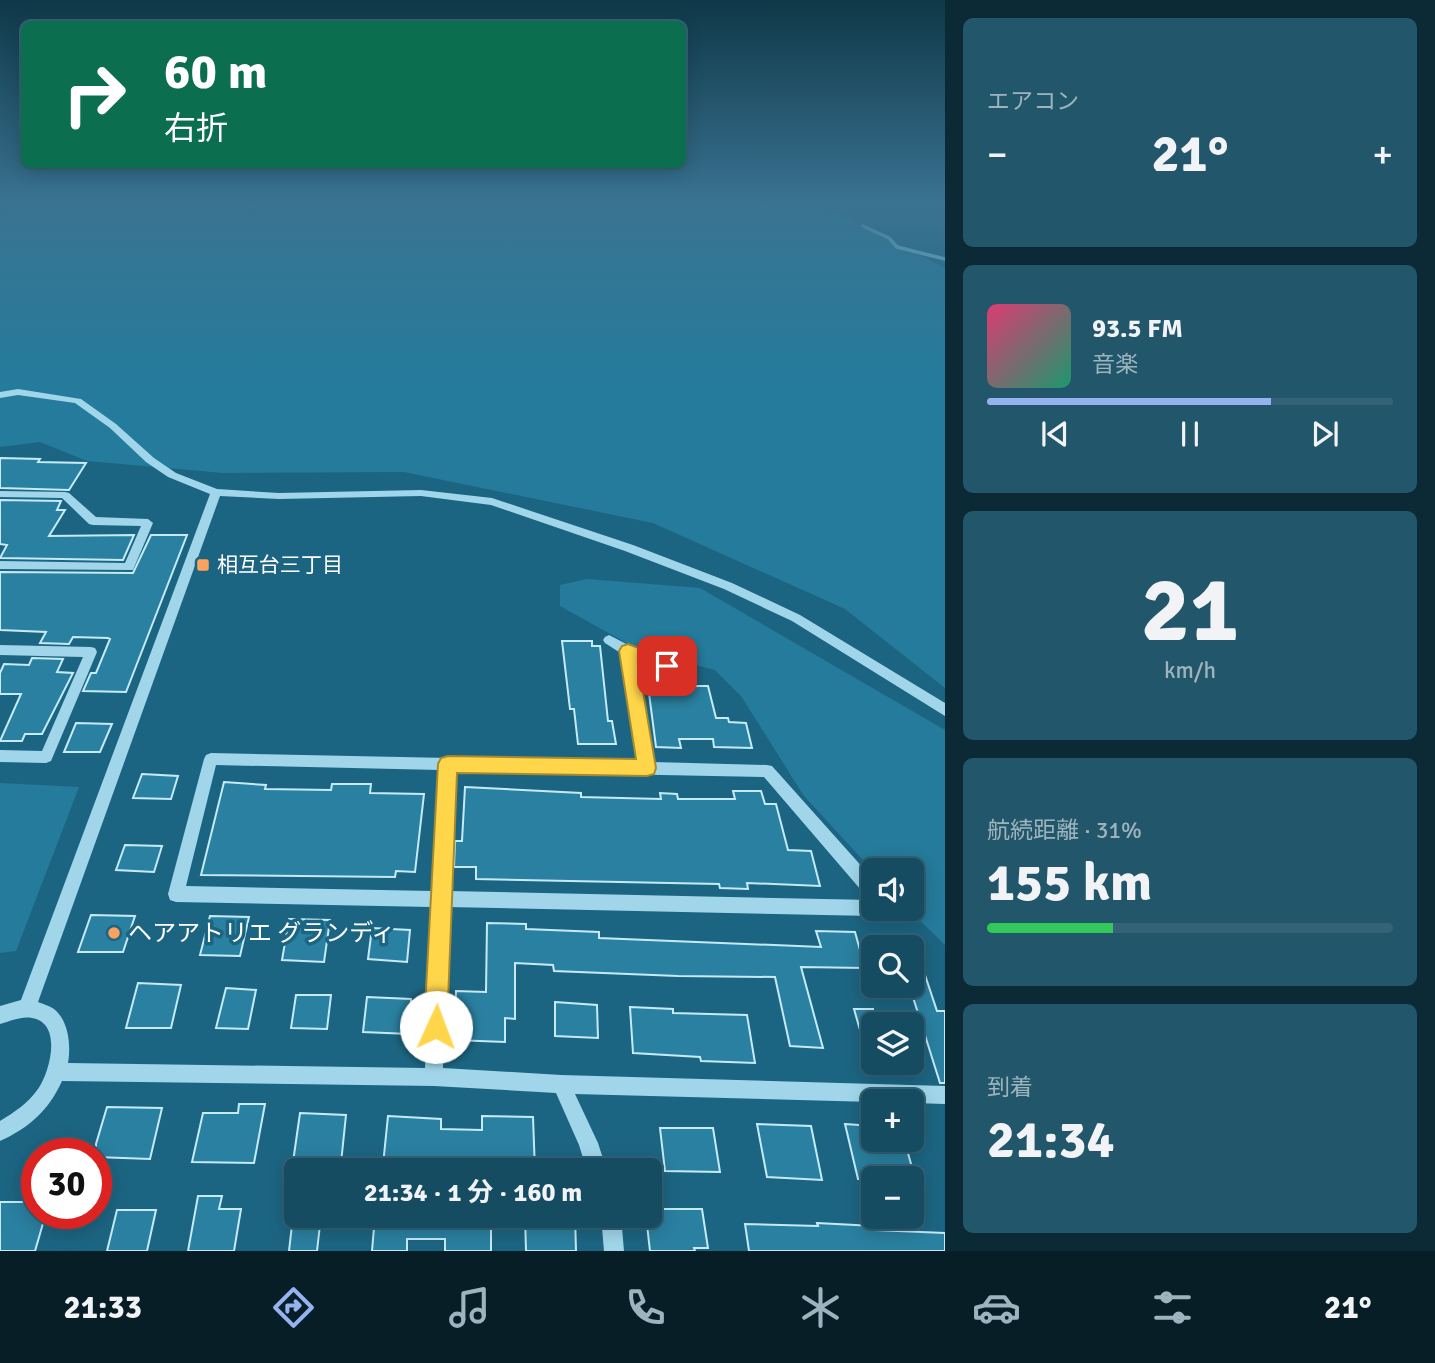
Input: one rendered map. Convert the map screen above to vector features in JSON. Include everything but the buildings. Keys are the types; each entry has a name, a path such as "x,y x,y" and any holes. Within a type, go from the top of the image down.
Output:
{"street":[{"path":"0,395 30,393 78,401 172,475 216,492 279,496 421,493 492,502 629,548 728,586 796,618 945,710"},
{"path":"27,1008 216,492"},
{"path":"0,494 65,495 93,522 148,523 129,567 0,565"},
{"path":"609,640 628,651 667,666"},
{"path":"0,650 91,652 46,757 0,756"},
{"path":"628,651 647,768"},
{"path":"861,877 767,771 211,759 176,894 861,908"},
{"path":"434,1077 439,900 448,764"},
{"path":"0,1015 27,1008 42,1011 54,1021 60,1034 62,1052 58,1072 48,1091 34,1108 0,1131"},
{"path":"58,1072 434,1077 561,1084 945,1095"},
{"path":"561,1084 593,1158"},
{"path":"612,1228 614,1251"}],"shaded area":[{"path":"0,262 934,262 945,268 945,688 845,609 653,523 404,472 223,473 87,461 40,442 0,447"},
{"path":"587,579 700,588 945,730 945,945 920,921 924,921 924,858 861,858 804,796 741,696 715,670 641,651 560,606 560,585"},
{"path":"0,783 79,787 16,951 0,953"}],"place":[{"name":"相互台三丁目","path":"203,565"},
{"name":"ヘアアトリエ グランディ","path":"114,933"}],"route":[{"path":"436,1027 439,900 448,764 647,768 628,651 667,666"}]}
